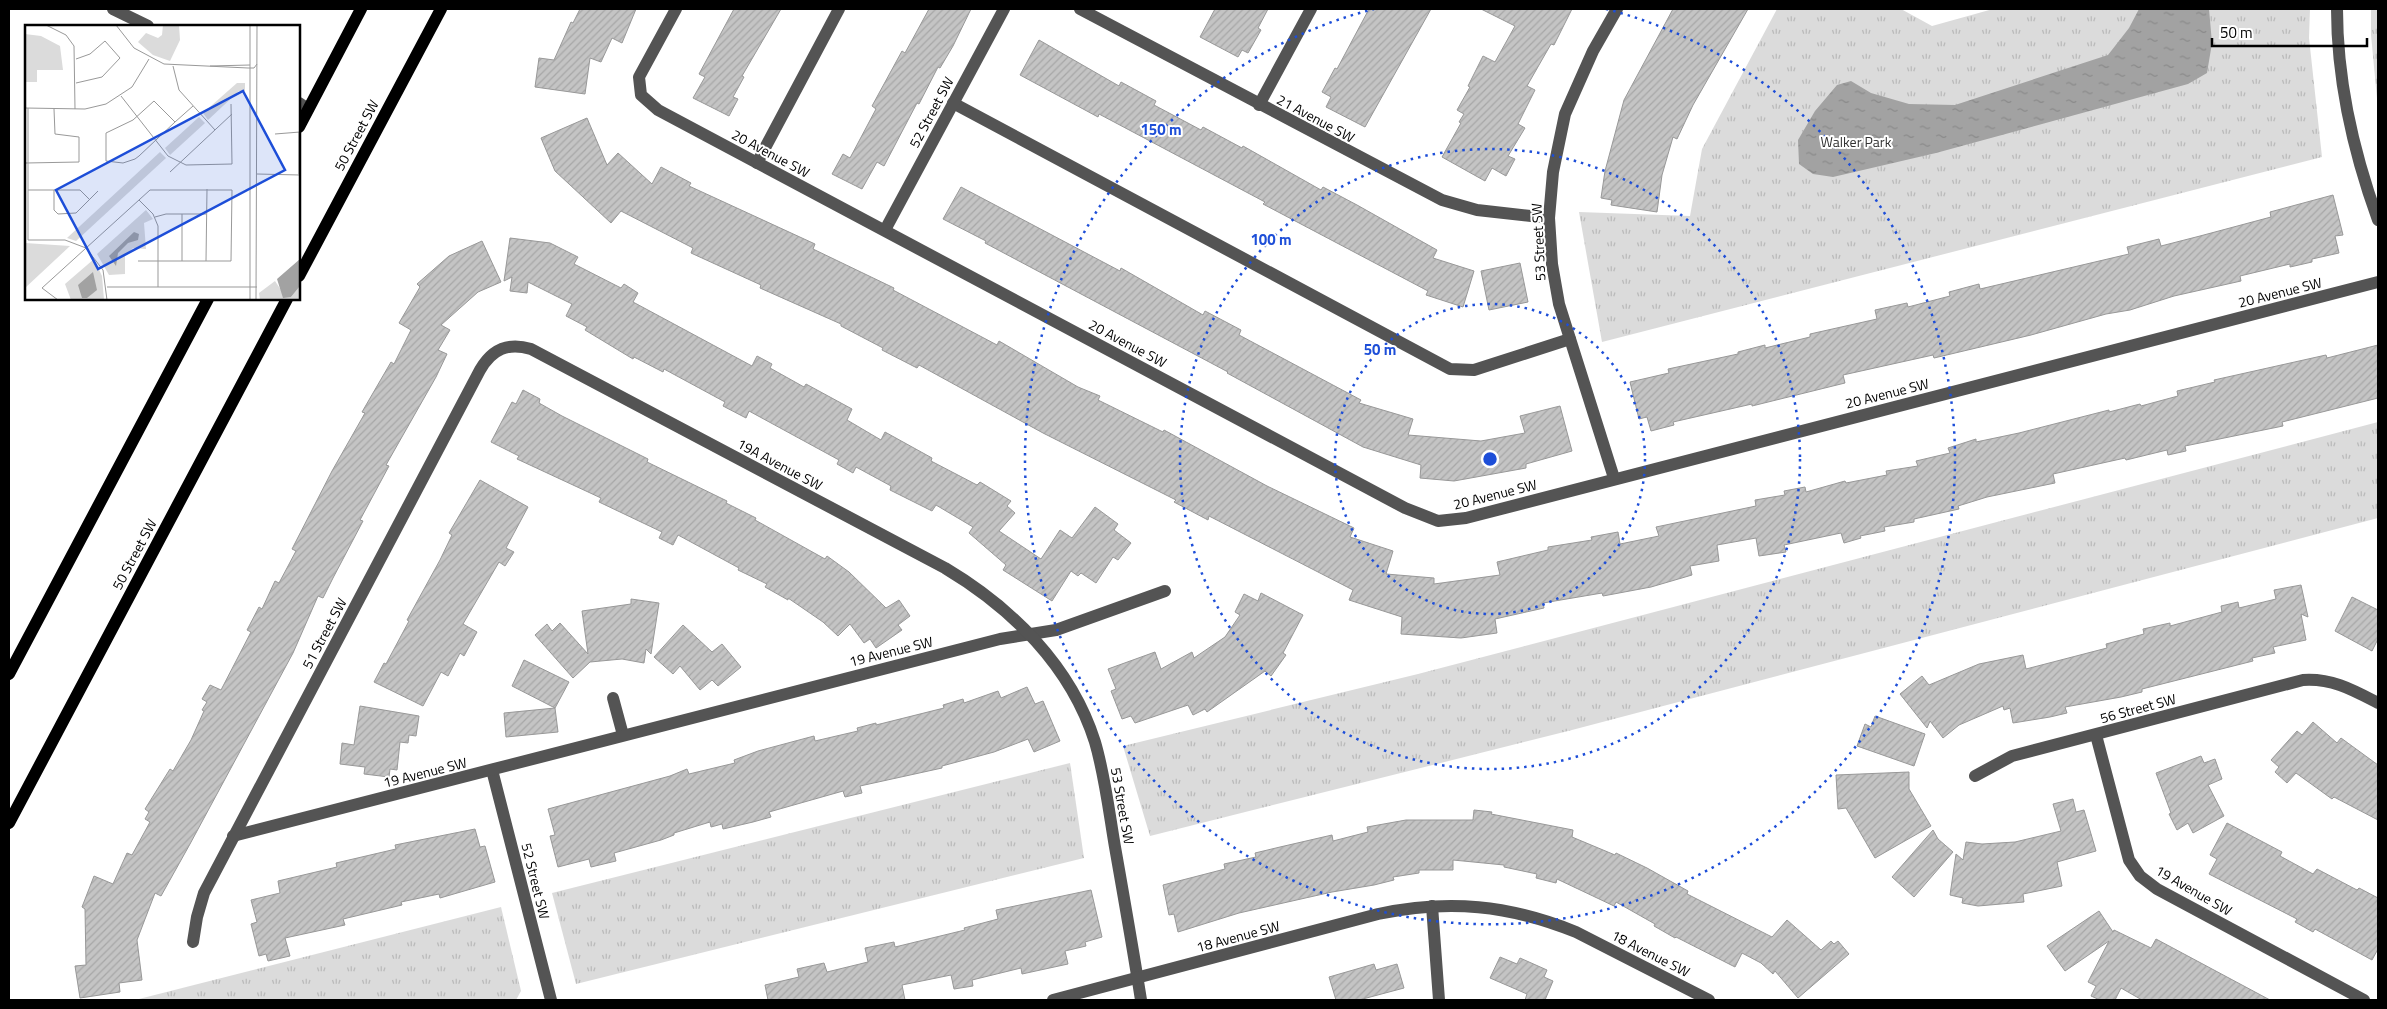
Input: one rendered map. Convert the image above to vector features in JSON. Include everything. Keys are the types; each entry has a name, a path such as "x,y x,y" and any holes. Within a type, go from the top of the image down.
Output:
{"main road":[{"path":"300,122 303,106 361,9"},
{"name":"50 Street SW","path":"300,274 441,9"},
{"path":"9,674 207,300"},
{"name":"50 Street SW","path":"9,823 286,300"}],"street":[{"path":"113,9 146,25"},
{"name":"20 Avenue SW","path":"676,9 639,77 641,95 658,110 1422,517 1438,521 1459,520 1614,478 2378,282"},
{"path":"757,162 840,9"},
{"name":"52 Street SW","path":"885,230 1004,9"},
{"name":"21 Avenue SW","path":"1080,9 1442,200 1477,210 1549,218"},
{"path":"1259,105 1311,9"},
{"name":"53 Street SW","path":"1614,478 1557,295 1549,218 1553,172 1565,114 1593,51 1617,9"},
{"path":"2337,9 2339,65 2344,102 2358,162 2378,220"},
{"path":"953,103 1450,369 1474,370 1570,339"},
{"name":"19A Avenue SW","path":"502,347 520,346 532,350 945,568 986,595 1030,634"},
{"name":"51 Street SW","path":"193,942 197,917 204,893 233,836 485,360 502,347"},
{"name":"19 Avenue SW","path":"233,836 1000,639 1056,630 1165,591"},
{"name":"53 Street SW","path":"1030,634 1063,677 1087,720 1094,740 1104,784 1141,1000"},
{"name":"56 Street SW","path":"1975,776 2012,756 2294,682 2313,680 2337,683 2378,703"},
{"path":"613,698 623,735"},
{"name":"19 Avenue SW","path":"2096,735 2126,851 2140,876 2157,889 2364,1000"},
{"name":"52 Street SW","path":"492,770 551,1000"},
{"name":"18 Avenue SW","path":"1053,1000 1378,914 1432,906 1454,905 1530,915 1555,924 1576,932 1709,1000"},
{"path":"1432,906 1438,1000"}],"green space":[{"name":"Walker Park","path":"1777,9 1901,9 1932,26 1993,9 2310,9 2309,38 2322,157 1602,342 1579,212 1690,216 1702,149"},
{"path":"2371,9 2378,9 2378,109 2371,35"},
{"path":"2378,422 2378,518 1572,730 1150,836 1123,746 1418,674"},
{"path":"1070,763 1084,858 576,984 552,893"},
{"path":"501,907 521,991 516,1000 135,1000"}],"water":[{"path":"2139,9 2209,9 2212,43 2207,73 2188,84 1936,153 1833,177 1813,174 1799,164 1798,140 1815,111 1837,85 1851,81 1871,93 1909,104 1955,105 2108,55 2129,28"}],"building":[{"path":"580,9 636,9 622,43 612,38 601,62 590,58 585,94 535,87 539,58 554,60 571,22 573,23"},
{"path":"734,9 781,9 742,76 744,77 733,97 738,99 729,116 693,98 705,77 699,74"},
{"path":"929,9 971,9 953,46 940,68 938,67 919,104 917,103 884,166 877,162 862,189 832,174 843,154 850,158 876,109 872,106 902,51 905,53"},
{"path":"1215,9 1268,9 1258,28 1261,30 1248,53 1242,50 1238,57 1200,37"},
{"path":"1369,9 1431,9 1365,127 1326,107 1331,97 1322,92 1335,68 1337,69"},
{"path":"1481,9 1572,9 1554,45 1551,44 1527,86 1535,90 1518,124 1525,128 1508,156 1515,159 1506,176 1492,168 1485,181 1442,157 1461,123 1459,122 1464,114 1457,110 1470,87 1468,86 1483,56 1495,62 1515,26"},
{"path":"1673,9 1748,9 1693,105 1677,139 1673,137 1662,175 1657,212 1611,205 1612,200 1601,198 1605,171 1624,100"},
{"path":"1039,40 1119,86 1121,82 1156,101 1154,105 1201,130 1203,127 1242,148 1243,146 1321,190 1323,187 1357,205 1437,250 1433,258 1474,271 1463,307 1426,295 1428,291 1263,204 1265,202 1099,114 1098,117 1020,75"},
{"path":"587,118 607,165 618,153 652,184 661,167 691,183 689,186 815,244 813,249 894,288 893,290 997,345 999,341 1078,387 1100,396 1098,400 1163,432 1164,430 1267,486 1354,528 1350,537 1393,551 1386,574 1434,578 1434,584 1500,575 1497,562 1548,550 1548,547 1592,540 1591,537 1618,532 1620,544 1659,536 1656,527 1756,506 1755,500 1785,495 1784,491 1805,487 1806,492 1845,481 1846,483 1887,475 1886,471 1918,466 1916,461 1950,453 1948,448 1976,439 1976,442 2109,410 2109,412 2140,404 2141,406 2178,396 2177,391 2215,382 2214,380 2326,355 2327,358 2378,345 2378,398 2282,422 2283,426 2185,446 2186,451 2168,455 2167,450 2053,474 2055,483 1987,497 1958,506 1959,509 1914,519 1914,522 1884,527 1885,531 1860,536 1861,538 1844,543 1841,533 1784,545 1786,552 1759,556 1756,538 1717,545 1719,561 1690,566 1692,575 1651,587 1603,596 1602,593 1543,603 1544,608 1495,619 1497,633 1461,638 1401,634 1402,617 1349,600 1353,590 1209,516 1208,520 1174,502 1176,500 1043,433 919,365 917,368 882,350 883,348 841,326 841,324 760,288 761,285 691,253 693,248 621,211 611,223 555,171 541,138"},
{"path":"961,187 1120,271 1121,268 1203,315 1205,311 1241,330 1239,335 1361,400 1359,403 1413,419 1408,435 1481,441 1525,433 1520,416 1560,406 1572,451 1526,464 1526,468 1454,481 1420,478 1421,465 1363,447 1228,372 943,219"},
{"path":"2333,195 2343,235 2335,236 2339,253 2312,259 2312,262 2290,267 2290,264 2240,276 2241,281 2174,296 2130,310 2106,314 2031,335 1934,358 1933,355 1843,375 1845,383 1752,406 1752,404 1673,422 1674,425 1651,431 1647,417 1639,419 1630,382 1669,373 1668,369 1738,354 1738,352 1765,345 1765,348 1810,337 1810,334 1877,319 1875,310 1907,303 1908,307 1950,296 1949,292 1979,284 1980,289 2129,254 2127,247 2159,239 2161,246 2200,236 2271,217 2270,212"},
{"path":"510,238 550,243 578,257 574,264 621,288 624,284 638,293 633,302 752,366 757,356 772,364 770,368 804,387 806,384 852,409 847,420 881,440 885,432 932,458 931,461 977,485 980,482 1011,501 1007,506 1015,513 999,531 1041,559 1060,530 1072,538 1095,507 1118,524 1114,530 1131,543 1118,560 1113,557 1096,583 1081,573 1078,576 1071,571 1052,601 1003,570 1006,565 969,533 973,527 936,505 932,511 890,490 891,486 856,467 853,473 837,464 839,460 749,411 746,418 723,406 725,402 664,369 663,372 634,357 633,359 585,330 587,327 566,316 572,304 528,282 527,293 510,291 512,277 504,281"},
{"path":"482,241 501,282 478,292 441,325 450,330 438,350 447,354 436,377 386,465 389,466 360,520 363,521 323,598 318,596 293,653 190,844 161,896 155,893 137,940 142,980 119,983 120,992 80,998 75,966 86,965 85,909 82,907 94,876 113,884 127,853 132,855 150,822 145,819 149,812 145,809 170,769 173,771 191,740 204,711 202,710 207,702 202,699 210,685 221,690 251,632 247,630 259,607 262,609 275,581 279,583 296,551 292,549 332,471 365,413 362,412 391,362 394,364 411,330 399,323 420,287 417,284 449,256"},
{"path":"1520,263 1528,302 1489,310 1481,271"},
{"path":"523,390 540,399 539,403 562,416 648,459 647,462 727,501 726,503 756,518 755,520 825,559 827,556 849,572 886,608 899,600 910,616 898,625 902,630 876,648 870,639 864,643 850,624 838,636 823,622 788,598 788,600 765,587 767,584 738,570 739,568 678,535 673,545 659,538 662,532 599,502 601,498 517,459 519,456 491,442 512,402 516,404"},
{"path":"480,480 528,507 506,548 514,552 505,566 499,562 463,624 477,632 464,656 460,653 448,676 441,672 423,706 374,682 384,663 386,664 409,621 407,620 440,560 452,535 449,533"},
{"path":"2301,585 2308,617 2301,614 2306,640 2273,647 2275,653 2252,658 2253,661 2142,689 2142,692 2065,707 2067,713 2013,723 2010,708 2004,710 2003,706 1959,725 1943,738 1930,721 1927,728 1900,694 1922,676 1929,685 1979,664 2023,655 2026,669 2107,648 2106,644 2144,634 2143,629 2170,623 2170,626 2222,612 2221,606 2238,602 2239,608 2276,599 2274,590"},
{"path":"1261,593 1303,615 1283,653 1286,655 1271,676 1265,671 1207,712 1205,709 1193,715 1188,705 1135,723 1131,716 1122,719 1111,691 1116,689 1108,669 1155,652 1161,669 1192,652 1194,658 1225,637 1240,615 1235,612 1244,594 1258,601"},
{"path":"2352,597 2378,610 2378,639 2372,651 2335,631"},
{"path":"631,599 659,603 651,654 646,649 644,663 622,659 590,662 573,678 535,635 547,624 552,631 560,623 588,654 582,611 631,604"},
{"path":"683,625 712,652 722,644 741,667 718,686 712,680 700,690 680,666 673,674 654,657"},
{"path":"524,660 569,682 555,708 512,686"},
{"path":"1027,687 1035,704 1043,701 1060,741 1034,752 1028,739 994,752 942,766 942,768 860,786 862,793 845,797 843,791 769,812 771,817 753,822 723,829 722,824 711,827 710,822 674,833 674,835 661,840 614,853 616,861 591,867 589,859 558,867 550,836 555,835 548,809 670,776 687,769 689,774 735,763 734,760 758,751 814,736 815,741 858,731 857,728 876,723 876,725 944,708 943,705 963,699 964,703 998,691 1001,698"},
{"path":"360,706 419,716 416,736 409,735 408,743 400,742 397,770 390,769 389,777 364,774 365,767 340,764 342,743 354,745"},
{"path":"555,708 558,732 506,737 504,713"},
{"path":"1875,716 1925,734 1914,766 1857,746 1865,724 1871,727"},
{"path":"2313,722 2337,743 2341,738 2378,765 2378,820 2334,797 2332,799 2296,773 2287,783 2275,772 2279,767 2271,760 2297,731 2302,735"},
{"path":"2201,756 2204,763 2215,759 2222,779 2208,785 2224,816 2193,833 2188,823 2177,830 2169,814 2171,813 2156,773"},
{"path":"1909,772 1909,789 1931,826 1875,858 1846,808 1838,809 1836,775"},
{"path":"2073,799 2076,812 2084,810 2096,851 2057,862 2062,886 2023,894 2024,902 1978,906 1962,903 1963,898 1950,895 1956,854 1963,860 1966,842 1982,844 2015,842 2061,831 2053,804"},
{"path":"1474,810 1492,812 1491,814 1573,830 1572,837 1615,855 1616,853 1647,868 1688,891 1687,894 1772,937 1787,920 1821,950 1831,941 1834,944 1838,941 1849,954 1798,998 1775,971 1773,974 1761,963 1742,953 1735,967 1675,938 1654,926 1655,924 1616,902 1614,906 1557,879 1556,883 1536,878 1537,874 1504,867 1504,865 1453,860 1453,870 1419,870 1419,873 1393,877 1394,880 1239,913 1178,932 1174,914 1169,915 1163,885 1225,869 1224,864 1256,857 1255,853 1332,835 1333,841 1368,832 1367,827 1406,820 1473,820"},
{"path":"2227,823 2282,852 2280,856 2313,874 2317,869 2357,890 2359,888 2378,898 2378,949 2372,960 2315,929 2313,932 2295,922 2297,919 2209,874 2217,859 2210,855"},
{"path":"475,829 480,847 485,846 495,882 440,898 439,894 401,902 402,905 343,919 345,925 285,938 290,956 268,961 266,954 259,956 251,924 257,922 251,900 280,893 278,881 337,867 336,863 396,849 395,845"},
{"path":"1933,830 1938,839 1953,852 1914,897 1892,877"},
{"path":"1091,890 1102,937 1085,942 1086,946 1065,951 1068,964 1022,974 1021,968 972,980 973,986 954,989 951,975 902,985 905,1000 768,1000 765,985 799,977 797,969 824,963 827,972 868,962 865,948 894,942 895,947 965,930 964,928 998,919 996,910"},
{"path":"2099,911 2113,932 2114,930 2151,948 2156,939 2270,1000 2142,1000 2121,988 2115,1000 2100,1000 2091,996 2096,986 2088,982 2109,941 2065,971 2047,946"},
{"path":"1500,957 1517,964 1520,958 1547,970 1544,977 1553,981 1545,1000 1525,1000 1527,994 1490,978"},
{"path":"1374,964 1376,970 1397,964 1404,988 1359,1000 1336,1000 1329,977"}]}
